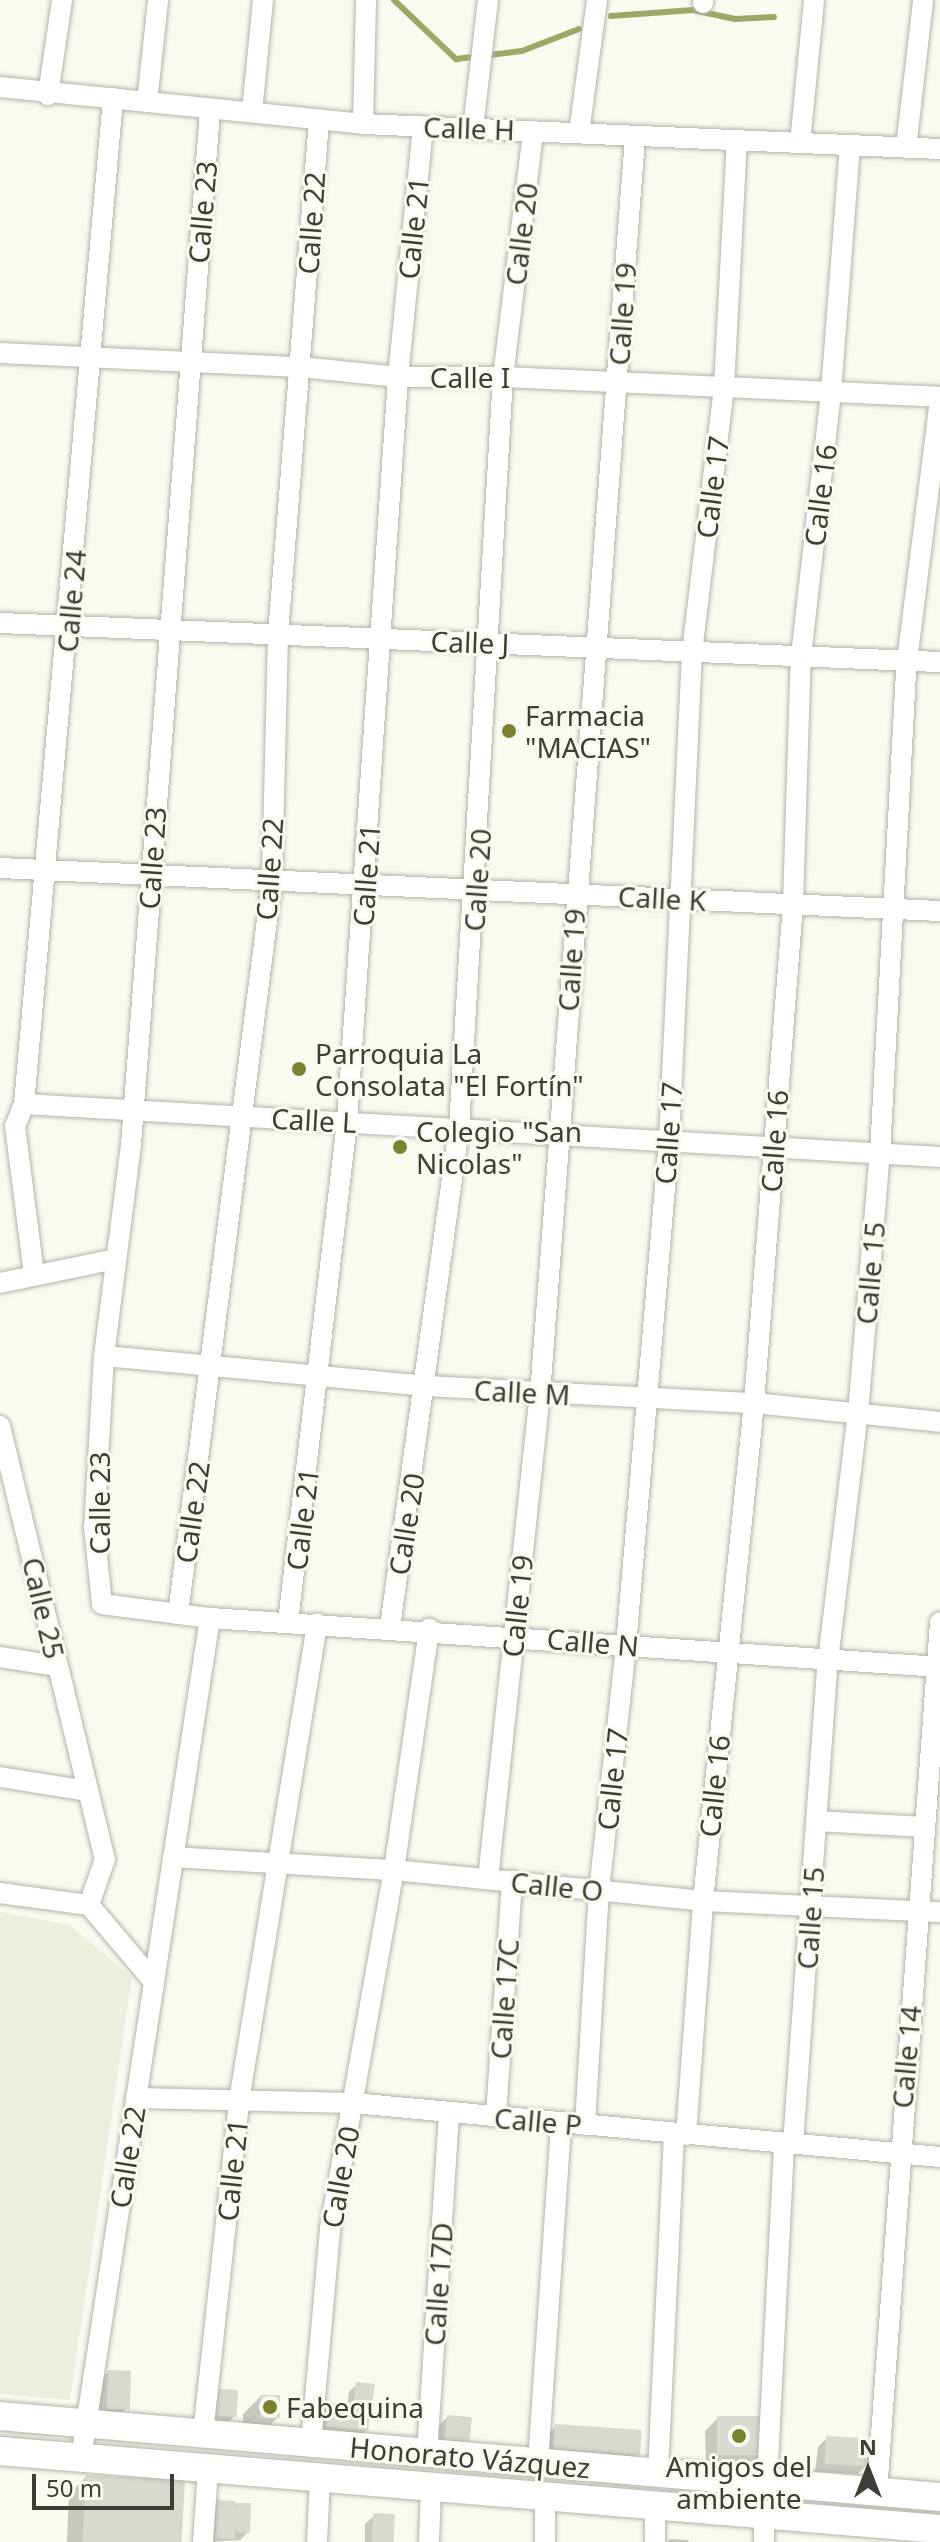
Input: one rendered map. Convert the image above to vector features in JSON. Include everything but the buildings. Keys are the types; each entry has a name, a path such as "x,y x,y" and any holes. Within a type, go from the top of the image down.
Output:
{"street":[{"path":"48,95 62,0"},
{"path":"147,102 158,0"},
{"path":"252,112 263,0"},
{"path":"363,124 366,0"},
{"path":"473,128 481,32 488,0"},
{"path":"579,133 597,0"},
{"path":"800,143 814,0"},
{"path":"906,148 923,0"},
{"name":"Calle H","path":"0,87 48,95 113,98 210,111 252,112 363,124 940,149"},
{"name":"Calle 24","path":"24,1104 49,871 113,98"},
{"name":"Calle 23","path":"102,1604 94,1527 104,1356 133,1110 210,111"},
{"name":"Calle 22","path":"178,1614 272,881 278,634 319,121"},
{"name":"Calle 21","path":"288,1622 321,1372 347,1122 398,377 423,126"},
{"name":"Calle 20","path":"390,1627 426,1386 459,1128 477,890 503,377 533,131"},
{"name":"Calle 19","path":"488,1879 540,1395 575,894 618,382 635,137"},
{"name":"Calle 17","path":"585,2125 599,1891 626,1646 669,1140 692,652 724,387 737,140"},
{"name":"Calle 16","path":"658,2473 680,2135 754,1403 793,904 801,656 831,392 850,145"},
{"name":"Calle I","path":"0,353 300,367 398,377 503,377 940,399"},
{"name":"Calle 15","path":"767,2482 788,2144 811,1904 828,1660 858,1413 880,1153 897,909 907,661 940,399"},
{"name":"Calle J","path":"0,623 940,662"},
{"name":"Calle K","path":"0,868 940,911"},
{"path":"24,1104 15,1126 34,1275"},
{"name":"Calle L","path":"24,1104 940,1157"},
{"path":"0,1283 116,1259"},
{"name":"Calle M","path":"104,1356 321,1372 426,1386 540,1395 754,1403 940,1422"},
{"name":"Calle 25","path":"1,1438 105,1859 89,1905"},
{"name":"Calle N","path":"102,1604 210,1618 515,1634 626,1646 938,1667"},
{"name":"Calle 22","path":"81,2458 210,1618"},
{"name":"Calle 14","path":"877,2491 898,2153 940,1622"},
{"name":"Calle 21","path":"203,2434 239,2101 317,1623"},
{"name":"Calle 20","path":"311,2443 330,2229 394,1870 429,1629"},
{"path":"0,1657 57,1666"},
{"path":"0,1777 87,1791"},
{"path":"817,1821 924,1827"},
{"name":"Calle O","path":"173,1857 394,1870 703,1901 940,1912"},
{"name":"Calle 17C","path":"496,2116 512,1881"},
{"path":"0,1893 89,1905 154,1982"},
{"name":"Calle P","path":"136,2098 353,2103 940,2157"},
{"name":"Calle 17D","path":"427,2454 449,2114"},
{"path":"538,2463 561,2123"},
{"name":"Honorato Vázquez","path":"0,2416 940,2497"},
{"name":"Honorato Vázquez","path":"0,2451 655,2506 764,2529 874,2533 940,2529"},
{"path":"203,2542 208,2469"},
{"path":"317,2542 320,2478"},
{"path":"429,2542 431,2488"},
{"path":"545,2497 545,2542"},
{"path":"655,2506 655,2542"}],"shaded area":[{"path":"0,1912 70,1925 132,1977 70,2400 0,2394"}],"waterway":[{"path":"394,0 456,59 522,51 579,29"},
{"path":"611,16 693,10 735,19 774,17"}],"place":[{"name":"Farmacia \"MACIAS\"","path":"509,731"},
{"name":"Parroquia La Consolata \"El Fortín\"","path":"299,1069"},
{"name":"Colegio \"San Nicolas\"","path":"400,1147"},
{"name":"Fabequina","path":"270,2407"},
{"name":"Amigos del ambiente","path":"739,2436"}]}
